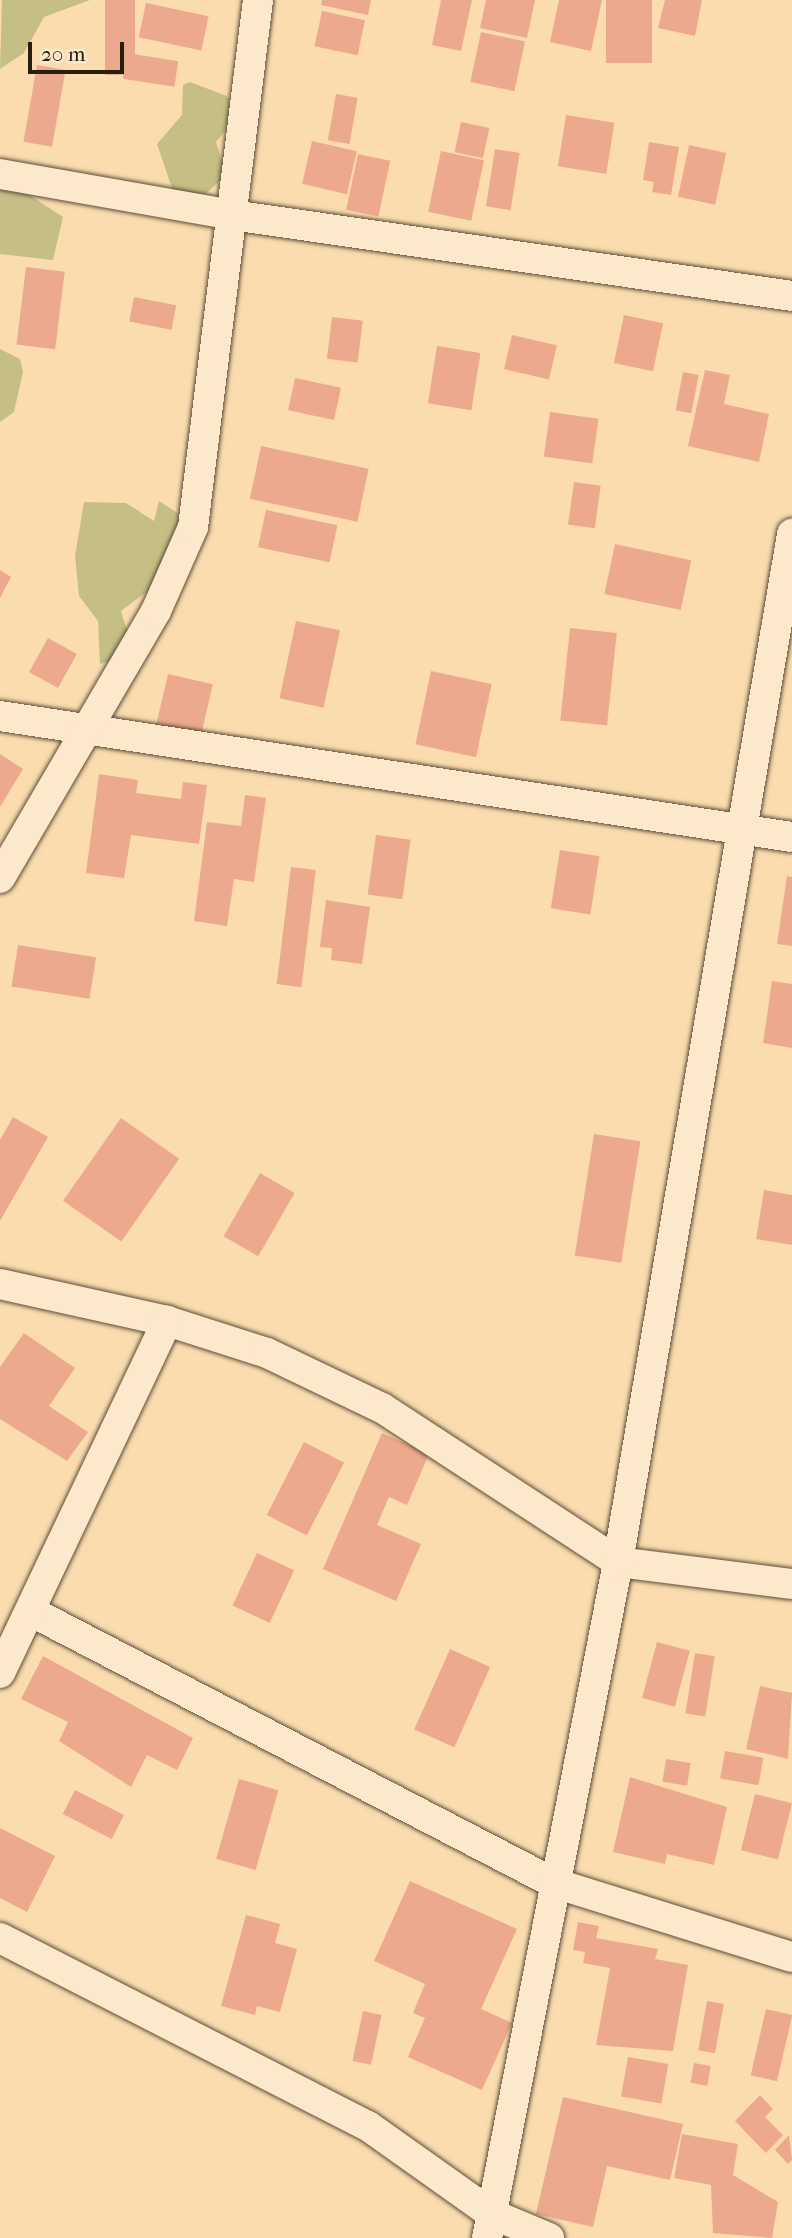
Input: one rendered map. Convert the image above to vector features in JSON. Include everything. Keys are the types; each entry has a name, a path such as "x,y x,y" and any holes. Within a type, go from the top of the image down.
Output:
{"street":[{"path":"0,878 156,611 193,527 258,0"},
{"path":"0,174 232,215 792,296"},
{"path":"489,2226 618,1562 745,830 792,534"},
{"path":"0,716 88,727 792,837"},
{"path":"0,1284 167,1321 267,1353 382,1408 618,1562 792,1584"},
{"path":"0,1673 32,1612 167,1321"},
{"path":"32,1612 554,1883 792,1958"},
{"path":"0,1938 368,2126 489,2226 549,2238"}],"shaded area":[{"path":"2,0 90,0 44,17 24,53 0,69"},
{"path":"190,82 227,96 237,116 216,142 226,175 201,198 174,194 157,144 182,115 183,85"},
{"path":"0,186 22,190 63,217 53,260 0,254"},
{"path":"0,349 20,359 23,372 14,412 0,422"},
{"path":"159,501 182,516 153,587 121,611 129,637 123,658 100,664 98,621 79,596 75,556 84,502 126,503 154,521"}],"building":[{"path":"105,0 135,0 135,75 105,75"},
{"path":"322,0 371,0 368,15 321,5"},
{"path":"441,0 472,0 461,51 432,45"},
{"path":"486,0 535,0 527,38 480,28"},
{"path":"559,0 602,0 591,51 550,42"},
{"path":"606,0 652,0 652,63 606,63"},
{"path":"665,0 702,0 695,36 658,28"},
{"path":"146,3 209,16 201,51 139,37"},
{"path":"322,11 365,20 358,55 315,46"},
{"path":"481,32 525,41 514,91 470,82"},
{"path":"127,53 178,61 174,87 123,79"},
{"path":"37,65 66,70 52,147 23,142"},
{"path":"336,94 358,98 350,144 328,140"},
{"path":"566,115 614,123 606,174 558,166"},
{"path":"461,122 489,128 483,158 455,152"},
{"path":"312,141 357,151 347,194 302,184"},
{"path":"649,142 679,147 671,195 652,192 654,182 643,180"},
{"path":"689,145 726,153 715,205 678,197"},
{"path":"495,149 520,153 511,210 486,206"},
{"path":"441,151 484,160 471,221 428,212"},
{"path":"358,154 390,161 378,217 346,210"},
{"path":"26,267 65,272 55,349 16,344"},
{"path":"134,297 176,305 171,330 129,322"},
{"path":"624,315 663,323 653,371 614,363"},
{"path":"332,317 363,321 358,362 327,359"},
{"path":"512,335 557,345 549,379 504,369"},
{"path":"437,346 480,353 471,410 428,403"},
{"path":"705,370 730,375 724,404 769,414 759,462 688,446"},
{"path":"683,372 699,375 691,413 676,410"},
{"path":"295,378 341,388 334,420 288,410"},
{"path":"550,412 599,419 592,463 544,457"},
{"path":"261,446 369,469 357,522 250,499"},
{"path":"574,482 601,486 595,528 568,525"},
{"path":"266,510 337,525 330,562 258,547"},
{"path":"615,544 691,560 681,610 604,594"},
{"path":"0,570 11,577 0,598"},
{"path":"296,621 340,630 324,708 280,698"},
{"path":"570,628 617,633 607,725 560,720"},
{"path":"48,638 77,654 58,688 29,672"},
{"path":"431,671 492,684 476,757 415,744"},
{"path":"168,674 213,684 200,739 155,729"},
{"path":"0,754 23,769 0,807"},
{"path":"99,774 138,780 136,793 181,799 183,782 207,785 199,844 131,835 124,878 86,873"},
{"path":"245,795 266,798 254,882 234,879 227,926 194,921 207,822 241,826"},
{"path":"376,835 411,840 402,899 368,894"},
{"path":"560,850 600,856 590,915 551,908"},
{"path":"291,867 316,870 301,987 277,984"},
{"path":"787,876 792,877 792,946 777,944"},
{"path":"326,900 370,907 362,964 331,960 332,948 320,947"},
{"path":"18,945 96,957 89,999 11,986"},
{"path":"772,981 792,984 792,1048 763,1043"},
{"path":"13,1117 48,1137 0,1221 0,1140"},
{"path":"121,1118 179,1159 121,1241 63,1201"},
{"path":"594,1134 640,1141 621,1263 575,1255"},
{"path":"260,1173 295,1193 258,1256 224,1236"},
{"path":"764,1190 792,1195 792,1245 756,1239"},
{"path":"24,1333 75,1368 49,1406 88,1432 67,1461 0,1419 0,1367"},
{"path":"382,1433 429,1454 407,1505 389,1497 377,1525 421,1544 396,1601 323,1569"},
{"path":"304,1442 344,1462 307,1535 267,1515"},
{"path":"257,1553 294,1570 270,1623 232,1606"},
{"path":"657,1642 690,1651 675,1707 642,1698"},
{"path":"450,1649 490,1667 454,1747 414,1729"},
{"path":"695,1653 715,1656 705,1716 685,1713"},
{"path":"43,1656 193,1738 177,1770 147,1755 131,1787 59,1741 68,1722 21,1699"},
{"path":"760,1686 792,1693 788,1759 746,1749"},
{"path":"725,1751 763,1758 759,1785 720,1779"},
{"path":"666,1759 691,1763 687,1786 662,1782"},
{"path":"630,1777 727,1807 714,1865 667,1854 665,1864 613,1852"},
{"path":"239,1779 278,1790 256,1870 216,1859"},
{"path":"75,1790 124,1815 112,1839 63,1814"},
{"path":"755,1794 792,1803 778,1859 741,1850"},
{"path":"0,1828 55,1856 27,1912 0,1898"},
{"path":"410,1881 517,1929 481,2009 512,2023 482,2090 408,2057 425,2018 413,2013 425,1984 374,1961"},
{"path":"246,1915 280,1924 275,1943 297,1949 280,2012 257,2006 255,2015 221,2006"},
{"path":"578,1922 599,1926 596,1938 658,1949 655,1959 688,1965 673,2051 596,2045 610,1968 583,1963 585,1952 573,1950"},
{"path":"707,2001 724,2004 715,2053 698,2050"},
{"path":"766,2009 792,2015 777,2081 751,2075"},
{"path":"363,2011 382,2015 371,2065 352,2061"},
{"path":"628,2057 668,2064 661,2104 621,2096"},
{"path":"694,2063 711,2066 707,2086 691,2083"},
{"path":"760,2095 773,2109 765,2117 783,2135 766,2153 735,2121"},
{"path":"563,2097 683,2124 670,2180 607,2166 593,2227 536,2214"},
{"path":"682,2134 738,2144 733,2175 778,2202 772,2238 713,2233 711,2185 674,2178"},
{"path":"789,2135 792,2160 788,2164 775,2150"}]}
